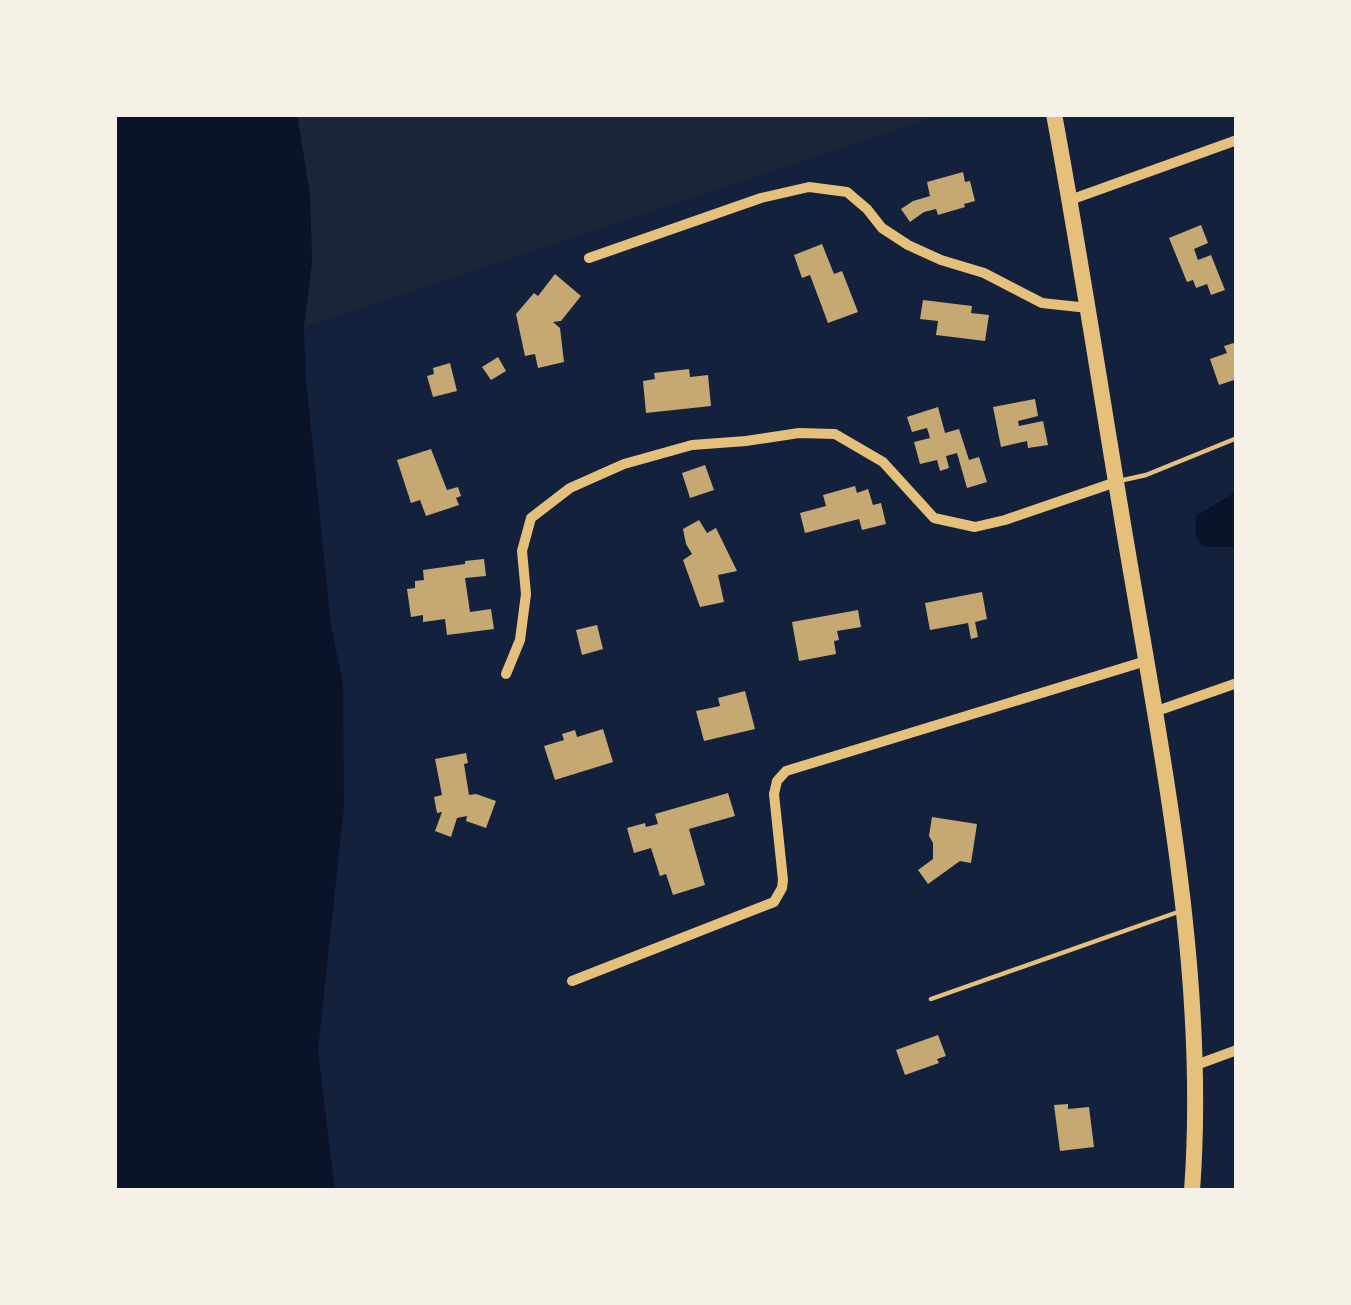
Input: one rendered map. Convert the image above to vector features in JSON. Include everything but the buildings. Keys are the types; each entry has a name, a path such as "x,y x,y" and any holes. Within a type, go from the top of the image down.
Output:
{"main road":[{"path":"1054,114 1183,910 1196,1065 1192,1191"}],"street":[{"path":"1070,200 1237,140"},
{"path":"589,258 760,198 809,187 847,193 882,228 940,260 984,273 1042,303 1088,308"},
{"path":"506,674 520,640 526,594 522,551 532,518 569,488 624,464 692,445 799,433 835,434 883,462 934,518 975,527 1116,482"},
{"path":"572,982 774,902 784,880 774,794 786,771 1146,661"},
{"path":"1154,712 1237,683"},
{"path":"1196,1065 1237,1050"}],"lane":[{"path":"1116,482 1147,476 1237,438"},
{"path":"931,999 1183,910"}],"shaded area":[{"path":"114,114 297,114 310,195 306,380 331,625 343,684 344,806 318,1051 335,1191 114,1191"},
{"path":"297,114 941,114 304,326 312,263 310,195"},
{"path":"1237,491 1237,547 1200,544 1196,516"}]}
